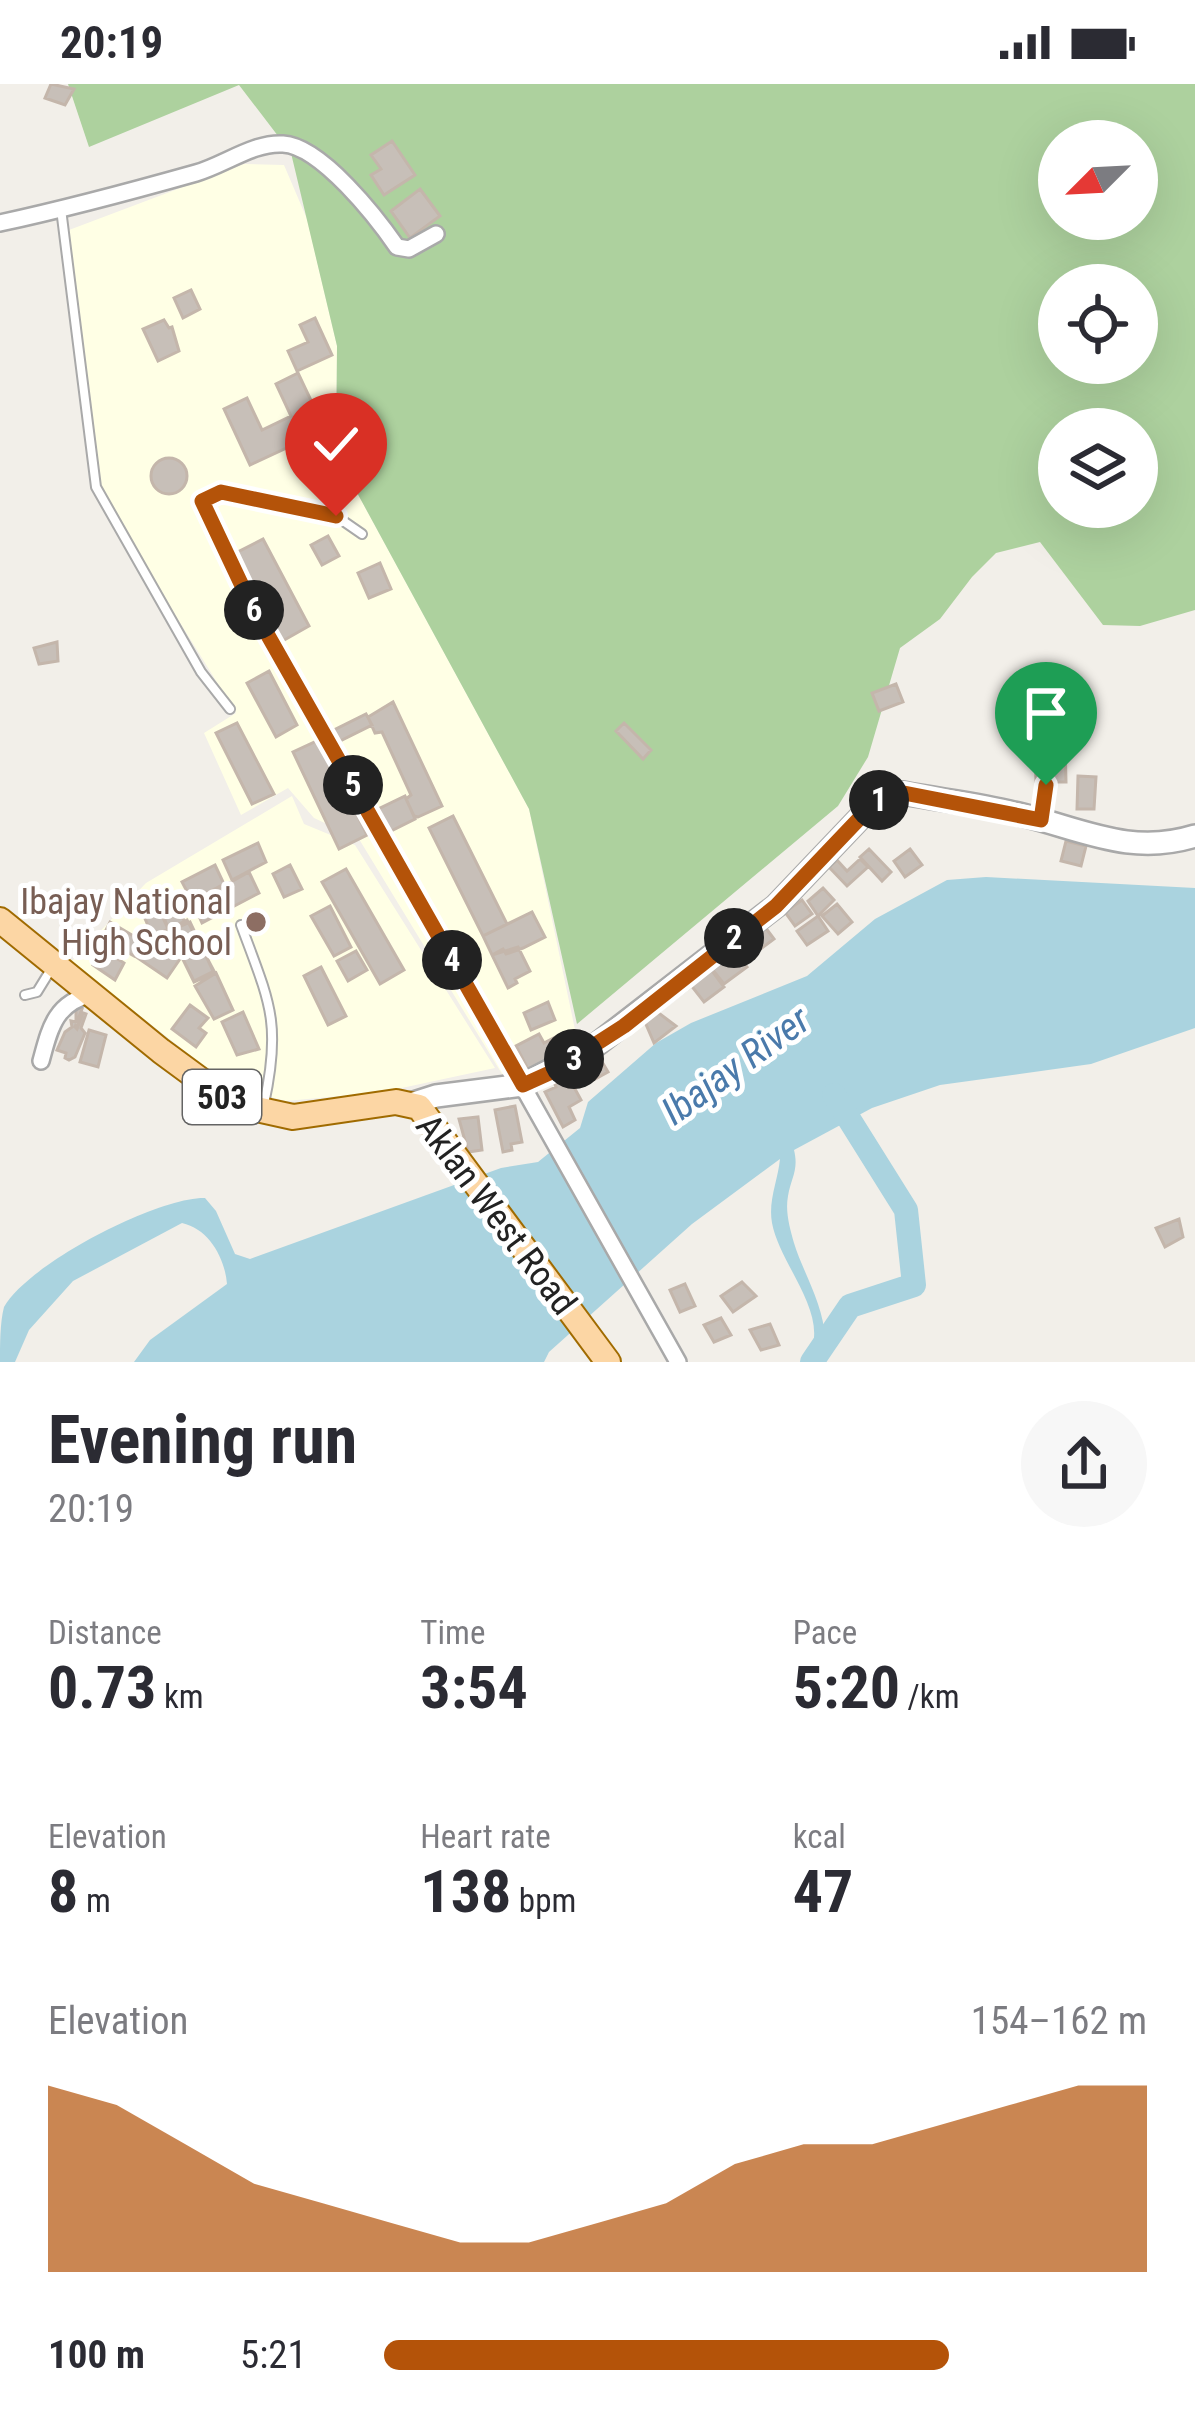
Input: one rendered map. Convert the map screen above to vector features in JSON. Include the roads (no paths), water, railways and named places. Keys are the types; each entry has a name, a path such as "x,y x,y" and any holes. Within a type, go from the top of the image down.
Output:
{"main road":[{"name":"Aklan West Road","path":"0,920 220,1096 262,1112 293,1117 396,1102 419,1107 608,1362"}],"street":[{"path":"0,223 194,173 281,143 340,178 397,247 409,249 436,234"},
{"path":"1041,820 1046,785"},
{"path":"411,1104 436,1096 523,1085 624,1026 776,906 877,800 904,793 1138,845 1166,845 1195,836"},
{"path":"40,1061 58,1012 68,1002 92,994"},
{"path":"523,1085 678,1362"}],"lane":[{"path":"61,208 96,487 201,672 230,709"},
{"path":"362,534 336,516 221,492 202,501 253,609 523,1085"},
{"path":"241,925 273,1011 273,1054 262,1112"},
{"path":"25,995 37,992 54,964"}],"water":[{"name":"Ibajay River","path":"986,877 1195,888 1195,1028 1091,1064 940,1085 872,1108 794,1150 788,1214 822,1318 824,1348 819,1362 804,1362 814,1329 772,1223 780,1159 692,1224 549,1352 544,1362 134,1362 150,1340 227,1284 214,1246 200,1231 182,1223 73,1281 29,1330 15,1362 0,1362 4,1307 39,1272 96,1236 157,1209 205,1198 235,1254 250,1259 501,1168 538,1162 580,1128 588,1102 656,1043 691,1023 807,976 875,919 947,880"}],"waterway":[{"path":"812,1362 850,1306 914,1285 906,1210 834,1095"}],"place":[{"name":"Ibajay National High School","path":"256,922"}]}
